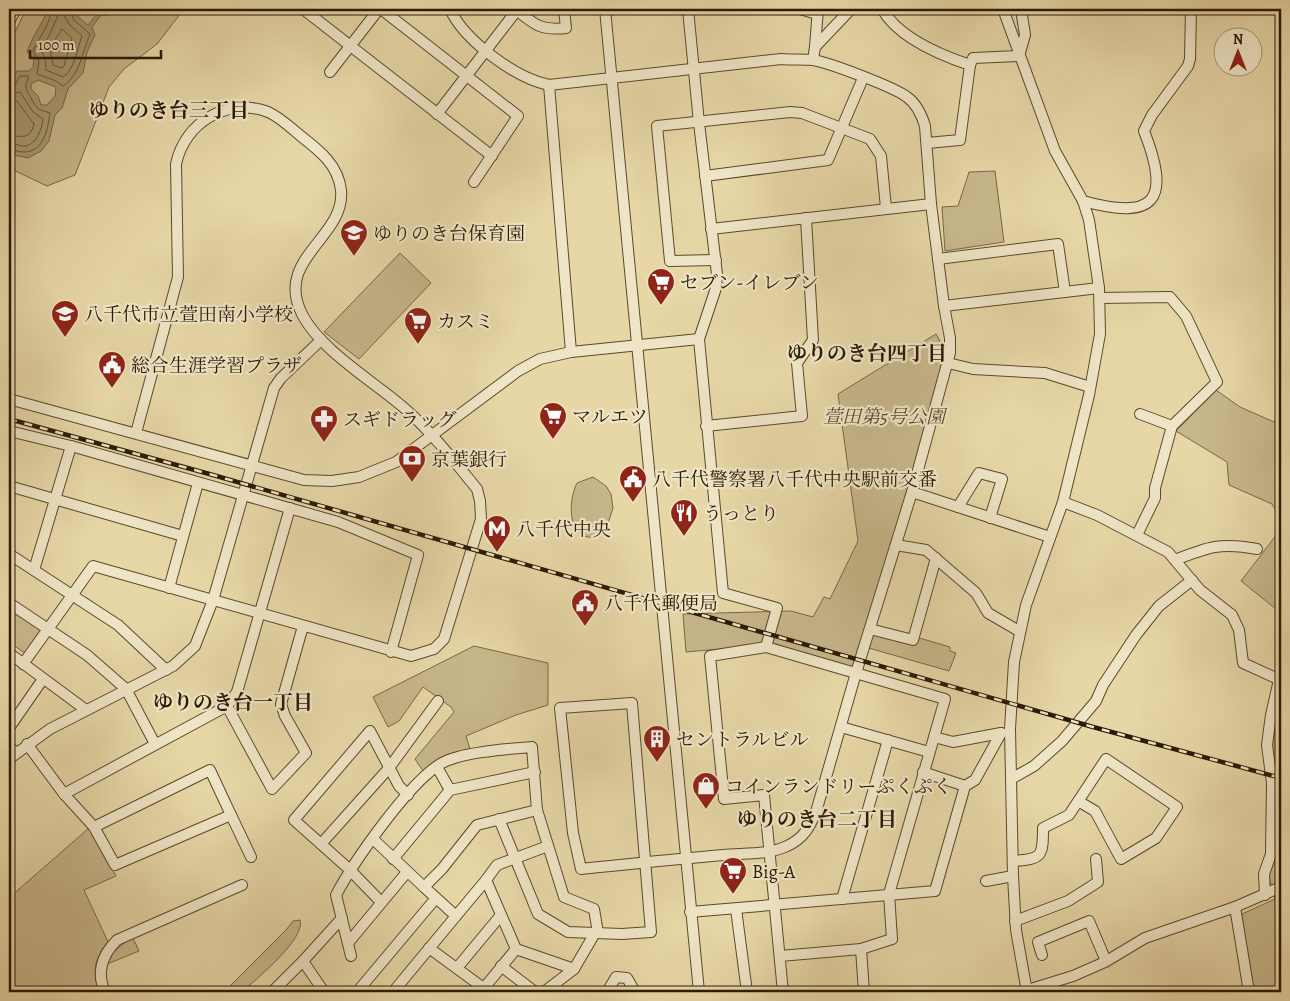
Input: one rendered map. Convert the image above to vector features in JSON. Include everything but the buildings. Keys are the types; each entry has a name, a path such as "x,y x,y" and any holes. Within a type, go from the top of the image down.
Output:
{"street":[{"path":"9,22 16,9"},
{"path":"303,9 492,156"},
{"path":"330,72 380,9 518,116 474,182"},
{"path":"450,9 463,32 486,50 522,76 534,82 549,85 781,59 813,60 908,97 922,115 927,143 931,204 950,338 948,363 912,492 811,824 806,833 789,846 769,850 685,858 646,862 582,869 573,833 560,708 632,703 646,862 652,932 568,932 538,914 499,819"},
{"path":"437,114 516,10 536,26 551,30 566,28 564,9"},
{"path":"605,9 699,992"},
{"path":"688,9 698,123 716,260 716,288 699,338 722,593 777,608 766,647"},
{"path":"800,9 817,11 813,60"},
{"path":"815,47 851,9"},
{"path":"882,9 888,20 938,54 970,65"},
{"path":"1003,9 1054,151 1083,201 1089,220 1100,293 1100,334 1090,388 1063,502 1019,631 1014,662 1010,729 1013,876 1016,921 1025,992 1073,976 1106,961 1145,938 1235,907 1281,887"},
{"path":"1019,56 1025,35 1021,9"},
{"path":"1083,201 1133,209 1150,203 1156,193 1154,161 1144,131 1152,115 1188,66 1190,59 1190,9"},
{"path":"927,143 960,140 970,65 973,58 1019,56"},
{"path":"705,176 828,160 863,78"},
{"path":"549,85 571,352"},
{"path":"23,664 50,629 93,566 391,652 411,656 423,654 434,649 444,639 481,519 477,489 405,408 321,340 302,314 296,287 301,265 334,220 339,209 341,192 336,171 317,149 270,112 238,108 214,113 203,119 193,129 184,140 178,153 176,164 178,277 136,433"},
{"path":"716,260 670,261 657,126 790,112 802,113 870,139 881,156 886,208"},
{"path":"711,229 931,204"},
{"path":"706,426 802,416 797,363 813,340 806,218"},
{"path":"938,259 1058,244 1065,292"},
{"path":"944,306 1065,292 1170,297 1186,316 1216,382 1172,426 1155,488 1155,498 1137,535"},
{"path":"9,399 304,480 332,481 359,477 396,462 518,371 540,359 571,352 699,338"},
{"path":"11,753 86,710 173,666 195,646 213,600 274,388 281,378 321,340"},
{"path":"948,363 972,369 1045,373 1090,388"},
{"path":"1140,414 1172,426"},
{"path":"9,431 71,446 338,522 418,555 391,652"},
{"path":"34,570 71,446"},
{"path":"958,508 979,473 1002,479 990,518"},
{"path":"168,588 198,483"},
{"path":"9,486 183,536"},
{"path":"912,492 1050,538"},
{"path":"1063,502 1137,535 1168,552 1200,590 1232,615 1237,623 1243,663 1280,675 1268,745 1272,783 1271,854 1264,874 1265,894"},
{"path":"64,794 228,706 237,692 290,508"},
{"path":"1175,560 1204,548 1230,544 1256,549"},
{"path":"896,546 926,550 976,593 988,613 1019,631"},
{"path":"9,554 74,595 118,626 166,670"},
{"path":"870,629 913,640 936,558"},
{"path":"1011,779 1034,766 1062,742 1096,701 1103,684 1136,635 1159,606 1192,580"},
{"path":"9,603 87,655 126,689 155,744"},
{"path":"228,706 272,789 306,753 285,716 281,704 303,626"},
{"path":"780,956 861,949 892,938 888,894 945,699 766,647 710,656 724,800 764,795 783,992"},
{"path":"9,653 86,710"},
{"path":"9,728 43,678"},
{"path":"321,844 389,768 438,701"},
{"path":"841,727 929,752"},
{"path":"381,902 350,870 294,820 370,731 399,786 408,794"},
{"path":"690,912 935,891 965,786 975,780 1001,733 953,742 934,737"},
{"path":"842,899 888,740"},
{"path":"27,744 64,794 94,827 115,865 231,815"},
{"path":"351,956 336,895 350,870 421,778 444,762 492,750 532,747 538,810 564,897 594,909 596,933 574,969 544,992"},
{"path":"1013,861 1034,860 1040,856 1043,848 1043,828 1069,815 1078,801 1106,759 1177,807 1156,838 1121,859 1095,812 1078,801"},
{"path":"437,767 450,790"},
{"path":"94,827 210,770 251,857"},
{"path":"393,859 450,790 535,772"},
{"path":"924,772 965,786"},
{"path":"424,886 442,869 477,825 538,810"},
{"path":"373,839 406,872 456,916"},
{"path":"393,992 498,865 548,846"},
{"path":"1016,921 1068,901 1098,882 1096,859"},
{"path":"348,943 406,872"},
{"path":"986,881 1013,876"},
{"path":"486,880 516,949 574,969"},
{"path":"105,992 100,974 102,962 108,949 117,940 242,885"},
{"path":"356,992 436,898"},
{"path":"1235,907 1249,992"},
{"path":"736,908 746,992"},
{"path":"457,968 501,915"},
{"path":"276,991 342,918"},
{"path":"1042,955 1038,942 1089,921 1106,961"},
{"path":"430,948 486,990 501,966 516,949"},
{"path":"861,949 864,992"},
{"path":"303,961 324,992"},
{"path":"501,966 535,992"},
{"path":"607,992 616,977 627,978 635,992"}],"green space":[{"path":"26,9 184,9 157,44 124,69 109,87 75,175 47,186 9,168 9,45"},
{"path":"995,171 1004,242 945,251 942,207 958,206 969,172"},
{"path":"400,253 431,283 359,359 324,332"},
{"name":"萱田第5号公園","path":"936,334 946,352 864,648 854,670 776,644 686,652 683,614 791,611 813,617 824,597 830,599 858,541 838,394"},
{"path":"1216,390 1240,407 1281,425 1281,519 1272,504 1229,485 1227,462 1176,431"},
{"path":"593,477 606,486 611,494 613,508 606,529 593,538 583,536 577,530 571,511 577,483"},
{"path":"1281,529 1281,613 1241,581"},
{"path":"9,606 43,627 26,654 9,642"},
{"path":"870,631 916,637 950,647 950,651 956,653 949,671 865,647"},
{"path":"474,646 548,663 548,705 516,715 466,736 470,749 446,755 423,771 415,759 454,712 451,707 423,687 399,721 388,727 373,697"},
{"path":"1281,690 1281,992 1252,992 1240,915 1275,899 1268,874 1275,800 1272,746"},
{"path":"89,828 116,876 84,890 108,942 97,960 95,972 100,992 9,992 9,896"},
{"path":"300,920 300,928 288,948 268,969 242,992 224,992 293,921"},
{"path":"132,936 139,951 105,965 107,958"}],"water":[{"path":"48,9 74,9 77,16 88,25 97,14 113,9 109,15 101,15 92,27 95,35 87,52 83,73 68,89 62,108 55,115 49,141 41,151 28,158 9,154 9,88 17,71 29,71 33,67 34,59 27,52","holes":["38,80 56,87 55,96 47,105 41,105 38,96 31,89 31,84"]}],"railway":[{"path":"9,419 213,475 1093,727 1281,778"}],"place":[{"name":"ゆりのき台保育園","path":"354,257"},
{"name":"セブン-イレブン","path":"661,306"},
{"name":"八千代市立萱田南小学校","path":"65,338"},
{"name":"カスミ","path":"418,345"},
{"name":"総合生涯学習プラザ","path":"112,389"},
{"name":"マルエツ","path":"553,440"},
{"name":"スギドラッグ","path":"324,443"},
{"name":"京葉銀行","path":"412,483"},
{"name":"八千代警察署八千代中央駅前交番","path":"633,503"},
{"name":"うっとり","path":"684,537"},
{"name":"八千代中央","path":"497,553"},
{"name":"八千代郵便局","path":"585,627"},
{"name":"セントラルビル","path":"657,763"},
{"name":"コインランドリーぷくぷく","path":"706,810"},
{"name":"Big-A","path":"733,895"}],"district":[{"name":"ゆりのき台三丁目","path":"169,110"},
{"name":"ゆりのき台四丁目","path":"867,353"},
{"name":"ゆりのき台一丁目","path":"233,702"},
{"name":"ゆりのき台二丁目","path":"817,819"}]}
